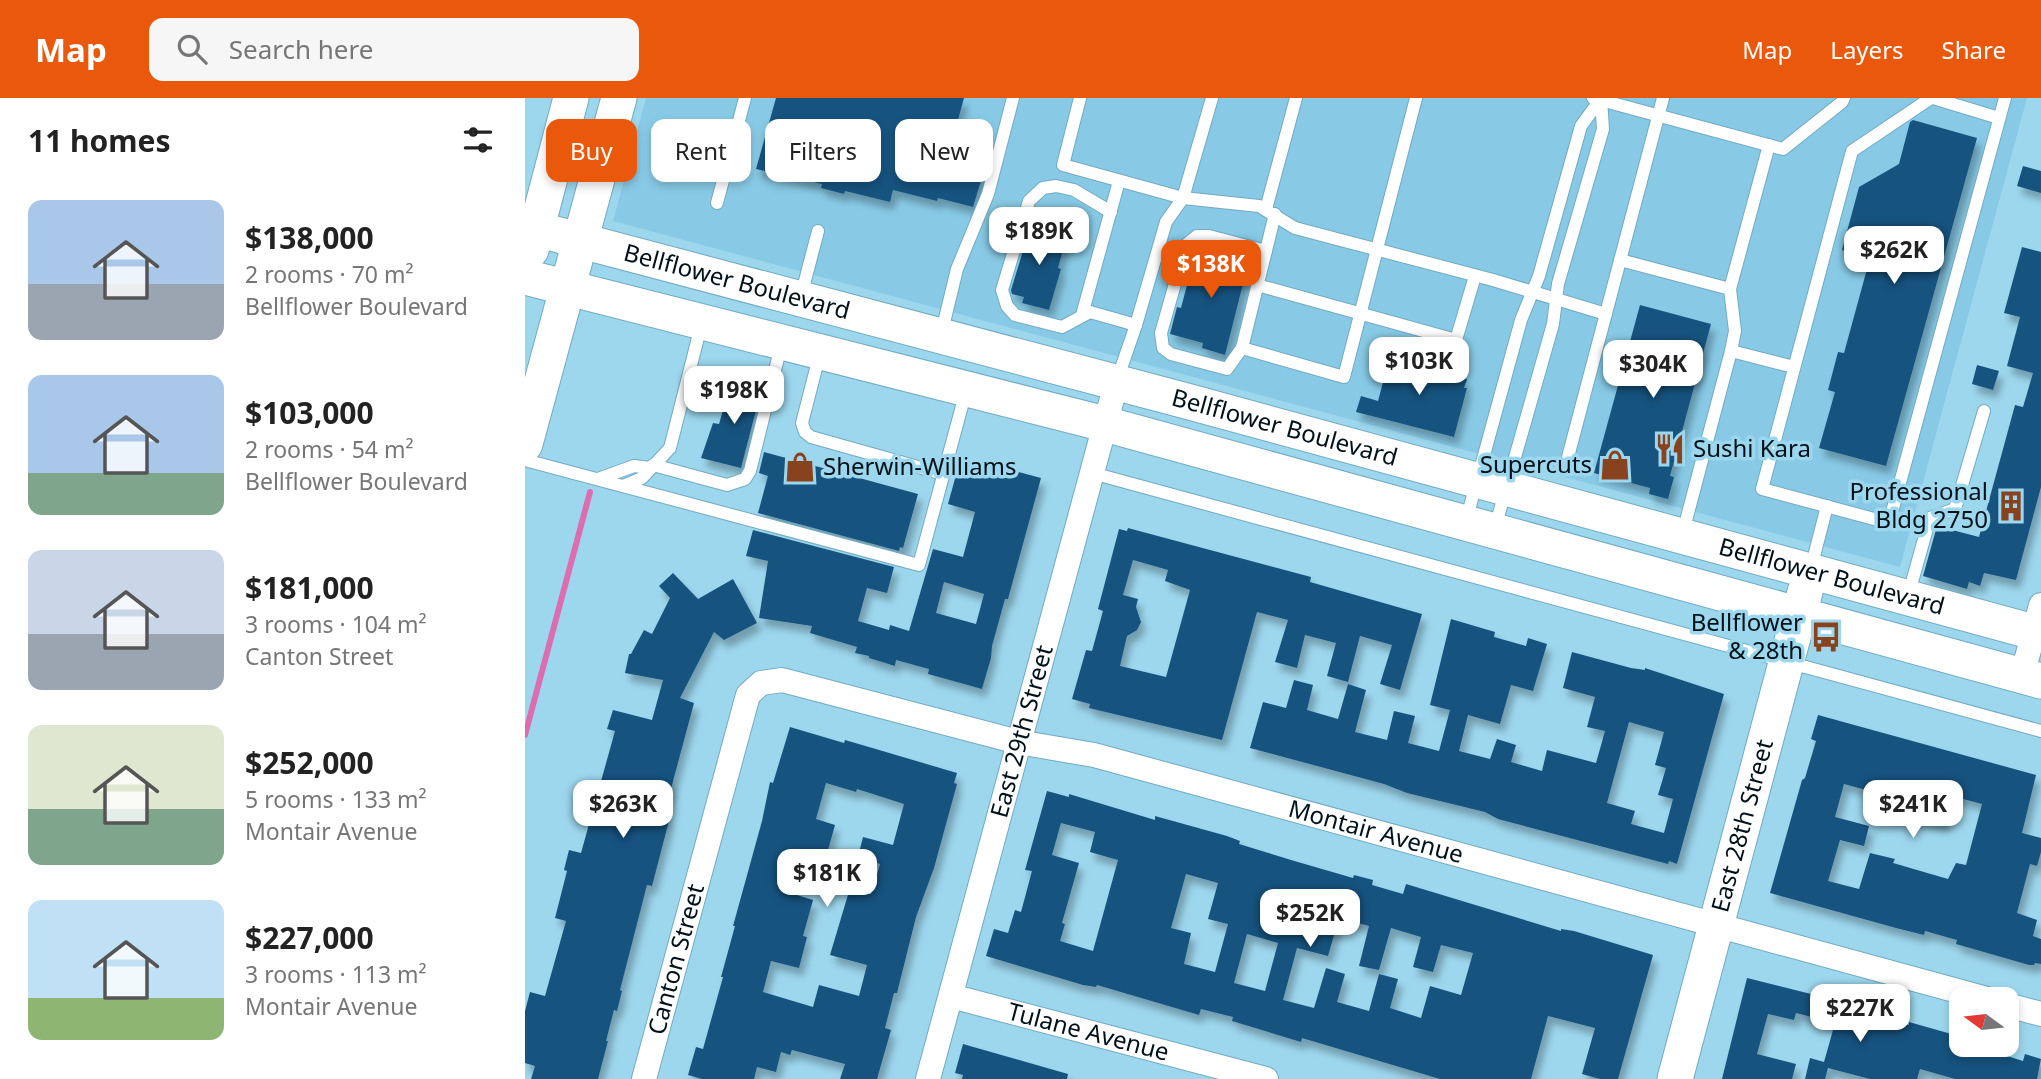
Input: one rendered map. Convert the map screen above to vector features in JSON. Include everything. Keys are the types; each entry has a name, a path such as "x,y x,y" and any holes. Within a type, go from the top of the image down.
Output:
{"main road":[{"path":"525,274 530,228 571,98"},
{"path":"525,443 619,98"},
{"name":"Bellflower Boulevard","path":"530,228 1907,597 2039,624"},
{"name":"Bellflower Boulevard","path":"525,274 567,288 1105,425 2032,678"},
{"name":"East 28th Street","path":"1675,1079 1810,571"}],"street":[{"name":"East 29th Street","path":"928,1079 1115,384"},
{"path":"2032,678 2039,624"},
{"name":"Montair Avenue","path":"761,682 782,680 1018,741 1094,755 1949,989"},
{"name":"Canton Street","path":"644,1079 748,695 761,682"},
{"name":"Tulane Avenue","path":"951,996 1266,1079"},
{"path":"2019,1008 2041,1014"}],"lane":[{"path":"717,203 745,98"},
{"path":"940,336 957,269 988,194 1013,98"},
{"path":"1080,98 1063,166 1183,198 1259,206 1295,228 1606,314"},
{"path":"1115,384 1136,325 1165,222 1183,198 1212,98"},
{"path":"1266,251 1209,236 1197,236 1186,245 1161,333 1163,348 1171,354 1227,369 1242,348 1266,251 1271,212 1296,98"},
{"path":"1242,348 1344,377 1416,98"},
{"path":"1568,457 1663,98"},
{"path":"1598,99 1783,149 1844,98"},
{"path":"1999,118 1932,98 1851,151 1762,489 1889,523 1999,118 2004,98"},
{"path":"1480,528 1492,484 1521,320 1534,293 1581,126 1598,99"},
{"path":"1480,528 1492,484 1553,324 1556,299 1603,129 1598,99"},
{"path":"1682,536 1731,351 1735,331 1730,289 1769,145"},
{"path":"1082,315 1119,181"},
{"path":"1111,212 1074,190 1056,186 1043,188 1029,201 1002,290 1007,306 1015,315 1062,327 1090,312 1136,325"},
{"path":"800,300 818,231"},
{"path":"1620,260 1730,289"},
{"path":"1257,285 1456,340 1475,276"},
{"path":"623,486 642,478 670,448 702,322"},
{"path":"598,479 635,466 652,467 727,485 745,479 750,471 782,343"},
{"path":"1731,351 1794,367"},
{"path":"820,353 802,423 805,432 811,437 943,474"},
{"path":"525,460 919,565 966,390"},
{"path":"1907,597 1930,518 1955,509 1984,411"},
{"path":"1092,472 2041,731"},
{"path":"1810,571 1827,506"}],"shaded area":[{"path":"646,98 2027,98 1900,567 613,221 623,182 637,182 637,132"}],"building":[{"path":"776,98 964,98 958,119 895,119 895,182 981,182 973,207 893,190 890,202 845,191 844,194 821,188 822,184 813,182 881,182 881,119 770,119"},
{"path":"1913,120 1977,138 1886,466 1819,448 1835,392 1828,390 1838,352 1844,353 1870,258 1842,250 1859,187 1899,164 1910,122"},
{"path":"765,137 765,171 756,169"},
{"path":"2023,166 2041,171 2041,193 2017,186"},
{"path":"1031,225 1067,235 1058,268 1061,269 1049,310 1022,303 1024,297 1012,294 1011,290"},
{"path":"1197,247 1249,260 1225,355 1202,348 1203,343 1170,334 1177,307 1181,308"},
{"name":"Professional Bldg 2750","path":"2022,247 2041,252 2041,487 2016,580 1984,573 1980,586 1969,582 1967,589 1923,576 1937,526 1979,537 2015,405 2023,407 2033,373 2007,366 2020,317 2004,313"},
{"path":"1640,305 1711,324 1670,476 1674,477 1668,499 1649,494 1650,488 1594,473"},
{"path":"1405,352 1442,361 1439,372 1467,379 1454,437 1356,412 1361,396 1378,401 1387,367 1401,371"},
{"path":"1977,365 1999,371 1993,390 1972,384"},
{"path":"732,379 762,387 741,468 701,458 713,423 719,424"},
{"path":"764,452 918,494 903,548 900,547 899,551 758,513 768,476 759,473"},
{"path":"959,464 998,475 1000,467 1041,478 982,689 928,674 929,669 896,660 895,666 855,653 857,647 810,633 812,626 759,618 768,561 746,556 753,530 894,567 887,593 867,588 858,621 889,630 890,625 909,631 933,549 963,557 975,512 948,504","holes":["944,582 984,594 976,624 936,613"]},
{"path":"1128,528 1311,577 1310,582 1422,614 1400,690 1380,684 1392,645 1360,636 1348,682 1327,676 1336,643 1305,635 1297,668 1275,662 1288,620 1257,612 1222,740 1089,708 1090,704 1072,699 1086,650 1092,651 1103,611 1098,609 1119,529 1127,531","holes":["1133,560 1168,570 1165,581 1190,590 1166,677 1120,666 1127,636 1137,630 1141,622 1136,607 1138,599 1123,595"]},
{"path":"673,573 698,599 733,579 757,623 724,640 714,632 680,698 694,703 664,815 670,817 652,886 647,885 598,1079 531,1079 535,1066 525,1063 525,1011 530,992 545,996 566,921 555,918 567,871 564,870 569,850 581,853 615,731 607,729 613,710 652,720 663,680 625,673 629,654 644,630 652,634 670,598 659,586"},
{"path":"1451,619 1495,632 1494,637 1526,646 1528,638 1547,644 1533,691 1511,685 1500,724 1468,715 1459,751 1490,759 1497,739 1516,745 1511,762 1542,771 1547,750 1596,763 1605,731 1587,727 1595,697 1563,688 1572,652 1631,668 1645,668 1724,694 1677,864 1669,861 1668,864 1498,819 1485,812 1407,793 1384,784 1250,748 1263,702 1286,708 1294,680 1313,685 1307,710 1338,719 1348,684 1366,690 1355,732 1387,740 1394,711 1415,716 1408,743 1439,751 1450,710 1430,705","holes":["1629,722 1664,732 1655,765 1666,768 1658,795 1673,799 1664,833 1631,824 1635,811 1607,803"]},
{"path":"1818,715 2036,775 2022,833 2041,838 2041,852 2037,866 2030,864 2017,913 2037,920 2033,936 2041,939 2041,964 2029,965 1956,944 1957,940 1925,931 1924,935 1770,893 1802,780 1805,778 1816,741 1811,739","holes":["1844,784 1881,794 1877,812 1895,817 1897,812 1944,825 1952,796 1982,804 1966,865 1956,863 1948,879 1893,863 1895,859 1870,853 1859,889 1828,881 1840,840 1864,846 1869,826 1835,817"]},
{"path":"790,727 957,773 954,783 957,784 934,868 916,917 897,993 894,993 885,1028 891,1030 877,1079 840,1079 845,1064 792,1050 790,1055 781,1052 776,1072 757,1067 754,1079 702,1079 688,1075 696,1047 703,1049 770,782 773,783","holes":["826,783 856,792 857,789 904,804 893,845 863,837 858,857 880,864 871,894 850,888 830,955 867,965 859,996 819,985 813,1007 763,992 771,961 799,968 807,937 803,936 813,900 790,893 798,861 823,868 835,825 816,819"]},
{"path":"1047,791 1069,797 1069,794 1155,820 1155,816 1227,836 1240,841 1239,844 1291,860 1353,878 1354,875 1373,880 1372,885 1403,894 1406,884 1561,931 1574,931 1653,955 1618,1079 1600,1079 1582,1074 1595,1028 1548,1016 1531,1079 1440,1079 1302,1038 1301,1042 1232,1021 1233,1017 1201,1009 1199,1015 986,956 994,929 1008,933 1015,910 1021,912 1032,871 1025,870","holes":["1061,823 1095,832 1090,852 1118,860 1093,951 1060,941 1065,924 1062,923 1079,863 1052,855","1186,874 1218,883 1208,919 1228,924 1215,972 1184,964 1191,933 1171,928","1339,918 1369,926 1359,966 1379,970 1391,928 1421,937 1413,967 1433,972 1441,945 1473,953 1461,995 1430,986 1421,1018 1390,1008 1398,979 1379,974 1369,1011 1337,1002 1345,974 1326,968 1314,1008 1283,1000 1297,948 1328,956","1247,934 1278,943 1265,991 1234,983"]},
{"path":"1747,978 1823,997 1821,1003 1856,1012 1857,1007 1877,1013 1876,1016 1949,1033 1949,1057 2010,1057 2023,1061 2025,1054 2041,1059 2037,1079 1955,1079 1920,1069 1917,1079 1870,1079 1828,1068 1825,1079 1805,1079 1810,1058 1824,1062 1835,1023 1796,1013 1794,1020 1768,1014 1757,1054 1796,1064 1792,1079 1722,1079"},
{"path":"963,1044 1068,1074 1067,1079 962,1079 963,1075 955,1073"}],"waterway":[{"path":"525,735 590,492"}],"place":[{"name":"Sushi Kara","path":"1670,449"},
{"name":"Supercuts","path":"1615,465"},
{"name":"Sherwin-Williams","path":"800,467"},
{"name":"Professional Bldg 2750","path":"2011,506"},
{"name":"Bellflower & 28th","path":"1826,637"}]}
